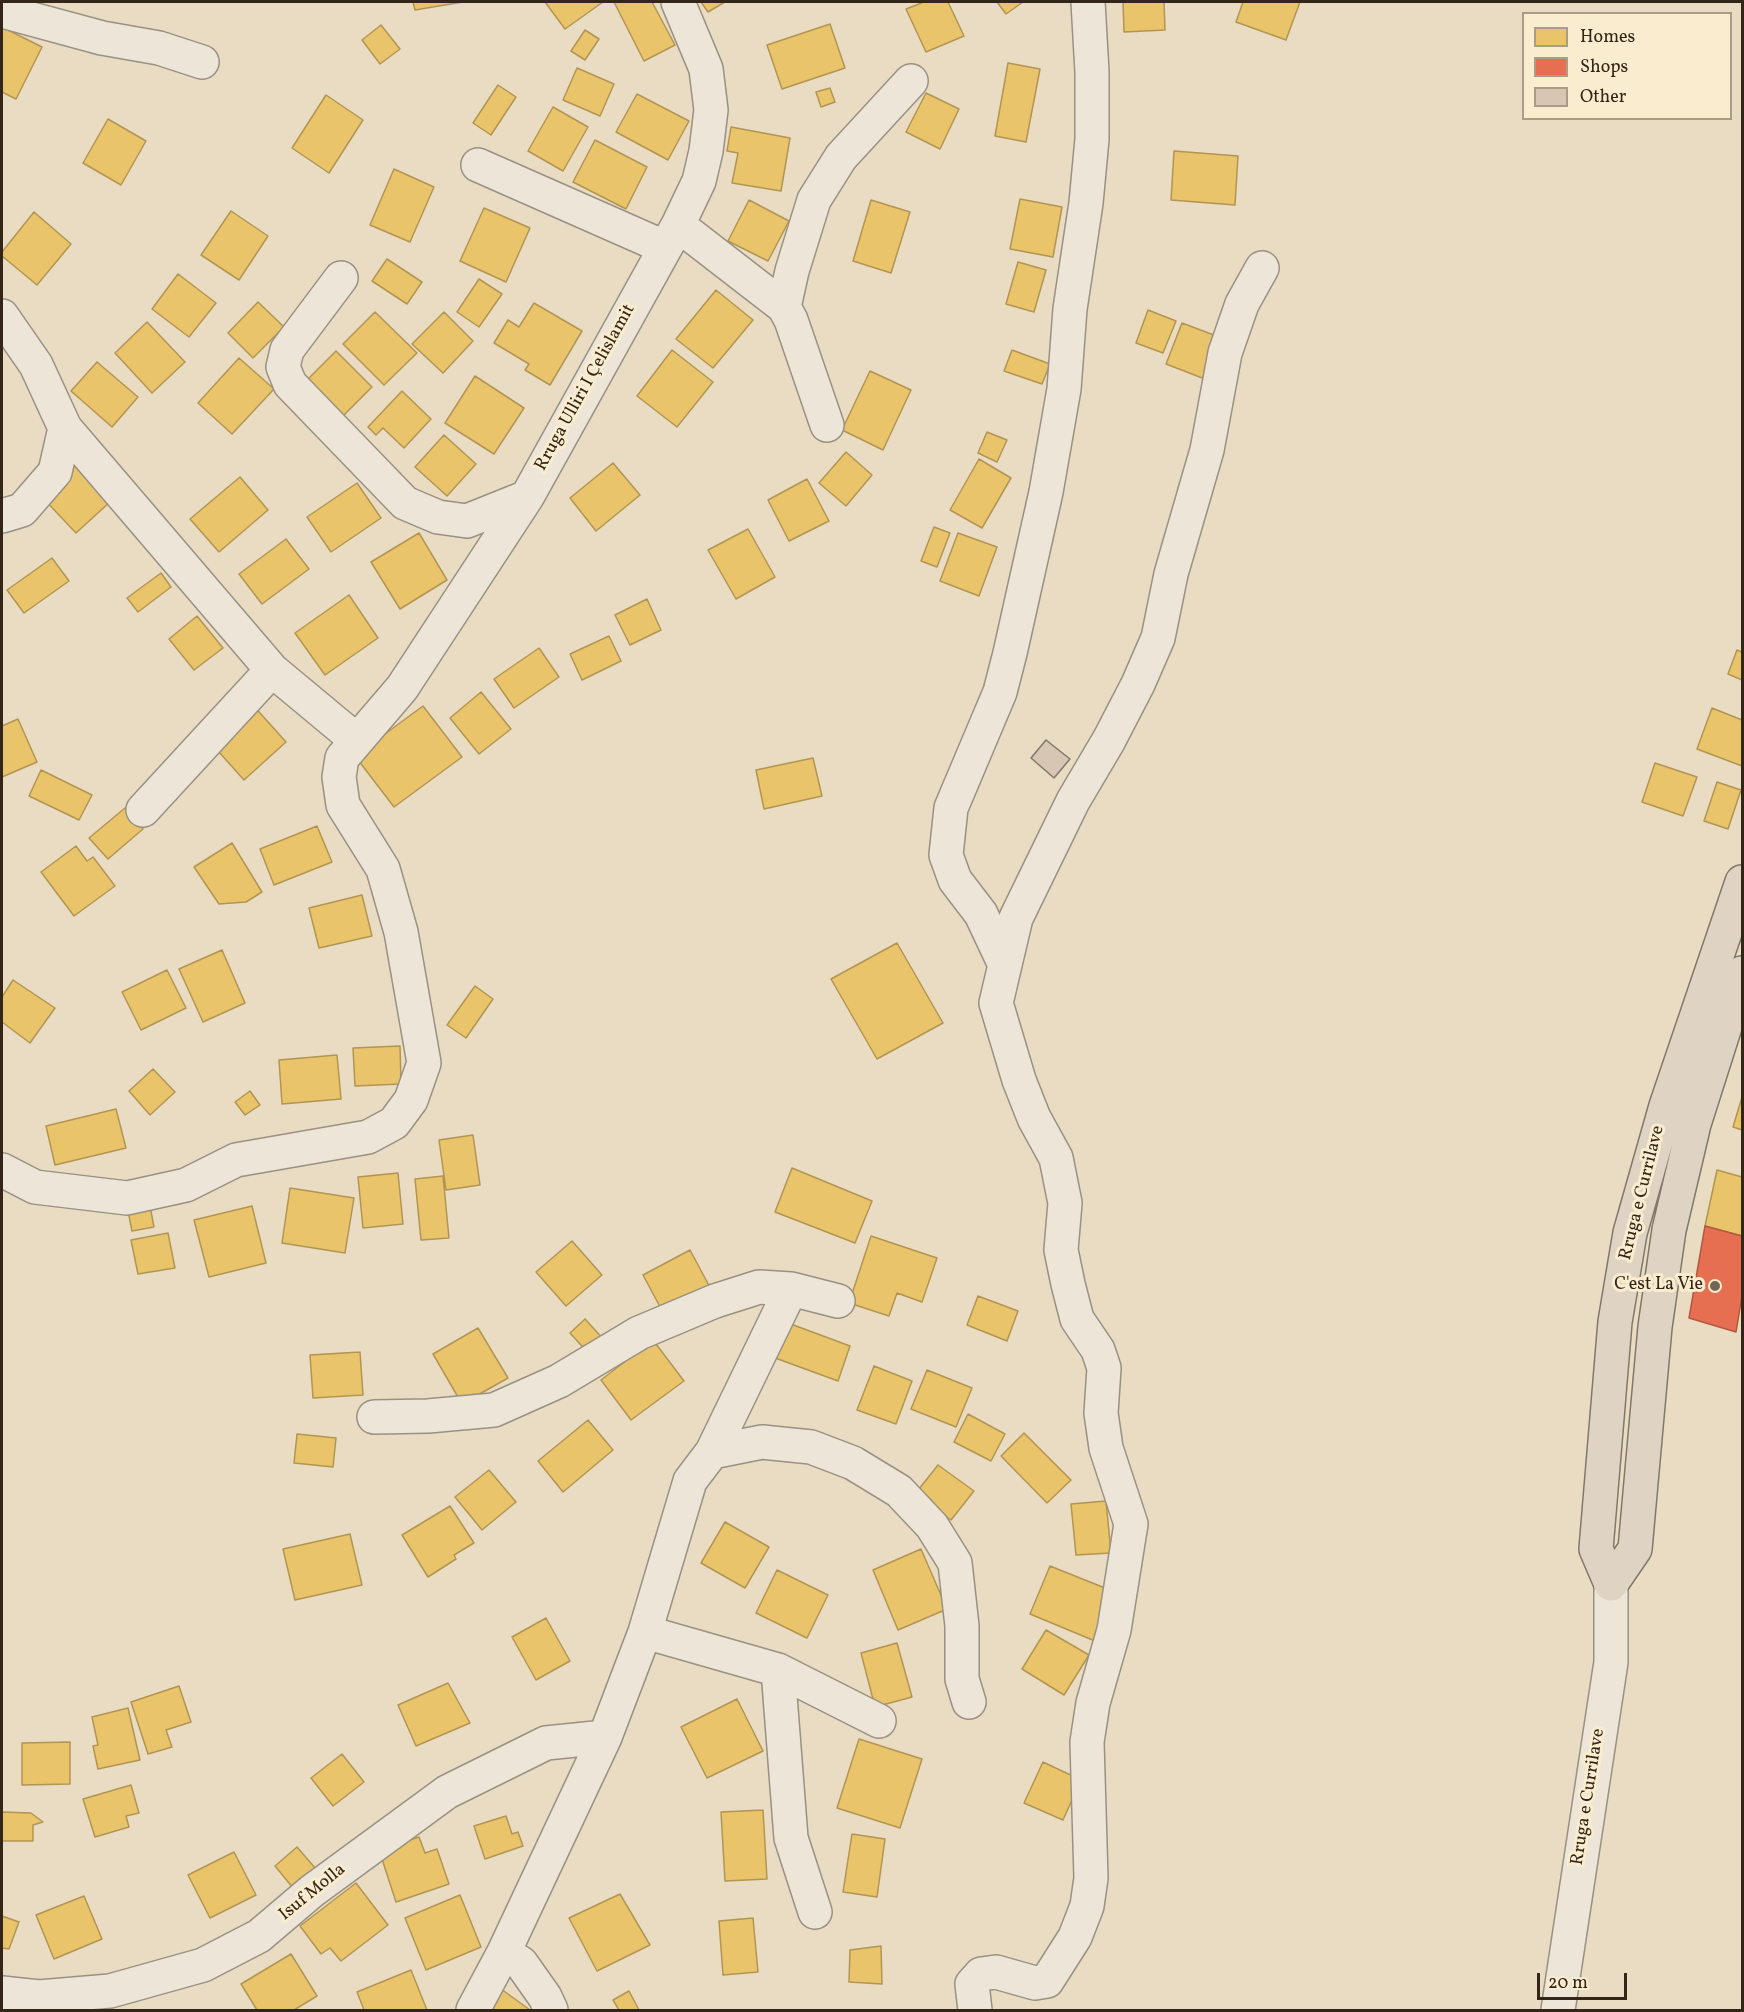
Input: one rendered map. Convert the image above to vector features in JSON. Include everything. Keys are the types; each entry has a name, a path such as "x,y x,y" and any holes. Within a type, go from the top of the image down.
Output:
{"main road":[{"name":"Rruga e Currilave","path":"1611,1584 1596,1549 1615,1322 1630,1233 1666,1106 1743,882"},
{"name":"Rruga e Currilave","path":"1611,1584 1635,1549 1655,1327 1669,1230 1694,1124 1743,973"}],"street":[{"name":"Rruga Ulliri I Çelislamit","path":"2,1170 36,1187 127,1198 186,1185 236,1160 368,1137 394,1123 411,1100 424,1063 401,932 383,869 343,805 339,777 342,758 402,688 527,497 699,181 706,151 711,110 705,69 678,2"},
{"path":"1005,965 981,914 955,880 946,855 951,808 1000,692 1010,653 1046,492 1064,389 1070,309 1086,203 1092,139 1092,72 1088,2"},
{"path":"2,11 92,35 159,48 202,62"},
{"path":"784,307 792,271 814,200 841,157 911,81"},
{"path":"478,165 671,236 784,307 791,320 827,425"},
{"path":"975,2010 972,1984 981,1974 996,1972 1035,1983 1047,1981 1075,1937 1087,1906 1091,1878 1088,1742 1093,1703 1114,1630 1131,1524 1106,1448 1101,1413 1104,1368 1098,1350 1077,1319 1061,1250 1065,1203 1056,1158 1034,1118 996,1003 1016,918 1073,801 1109,740 1138,684 1158,638 1171,574 1207,450 1225,353 1242,304 1262,268"},
{"path":"341,278 287,351 283,367 290,384 405,503 438,517 467,521 527,497"},
{"path":"2,316 36,365 65,428 272,670 356,739"},
{"path":"2,516 22,510 55,472 65,428"},
{"path":"143,810 272,670"},
{"path":"374,1417 428,1416 494,1410 559,1382 639,1334 715,1301 759,1287 791,1289 838,1301"},
{"path":"473,2010 504,1952 605,1737 645,1632 690,1481 712,1452 791,1289"},
{"path":"712,1452 762,1442 811,1447 853,1463 898,1491 933,1526 955,1563 962,1626 962,1679 969,1701"},
{"name":"Rruga e Currilave","path":"1558,2010 1611,1662 1611,1584"},
{"path":"645,1632 778,1670 879,1721"},
{"path":"778,1670 791,1838 815,1912"},
{"name":"Isuf Molla","path":"2,1994 39,1997 110,1990 203,1965 259,1936 312,1891 447,1792 546,1743 605,1737"},
{"path":"504,1952 521,1963 545,1997 550,2010"}],"building: Homes":[{"path":"413,2 463,2 415,10"},
{"path":"545,2 603,2 565,29"},
{"path":"614,2 652,2 675,45 644,61"},
{"path":"701,2 725,2 708,12"},
{"path":"924,2 948,2 964,36 926,52 906,9"},
{"path":"997,2 1023,2 1006,14"},
{"path":"1123,2 1164,2 1165,30 1124,32"},
{"path":"1243,2 1300,2 1286,40 1236,22"},
{"path":"830,24 845,68 782,89 767,45"},
{"path":"381,25 400,49 380,64 362,40"},
{"path":"2,27 42,47 16,99 2,92"},
{"path":"585,30 599,39 585,60 571,51"},
{"path":"1008,63 1040,69 1026,142 995,136"},
{"path":"577,68 614,84 600,116 563,100"},
{"path":"498,85 516,97 491,135 473,123"},
{"path":"830,88 835,102 821,107 816,92"},
{"path":"926,93 959,109 940,149 906,132"},
{"path":"637,94 689,121 668,160 616,132"},
{"path":"326,95 363,120 329,173 292,148"},
{"path":"553,107 588,127 563,171 528,151"},
{"path":"108,119 146,141 121,185 83,163"},
{"path":"731,127 790,138 781,191 732,183 738,153 727,151"},
{"path":"595,140 647,167 626,209 573,182"},
{"path":"1174,151 1238,156 1235,205 1171,200"},
{"path":"394,169 434,187 410,242 370,225"},
{"path":"1020,199 1062,207 1053,257 1010,249"},
{"path":"749,200 789,221 768,261 728,241"},
{"path":"871,200 910,212 891,273 853,261"},
{"path":"484,208 530,228 506,282 460,261"},
{"path":"231,211 268,236 239,280 201,255"},
{"path":"34,212 71,244 37,285 2,256 2,252"},
{"path":"387,259 422,282 407,304 372,281"},
{"path":"1018,262 1046,270 1034,312 1006,304"},
{"path":"178,274 216,303 189,337 152,309"},
{"path":"479,279 502,294 479,327 457,312"},
{"path":"716,290 753,320 713,368 676,339"},
{"path":"258,302 284,327 253,358 228,333"},
{"path":"534,303 582,331 550,385 525,370 529,364 494,343 508,320 519,327"},
{"path":"1148,310 1176,321 1163,353 1136,343"},
{"path":"375,312 417,353 384,385 343,344"},
{"path":"444,312 473,341 443,373 412,344"},
{"path":"147,322 185,362 152,393 115,353"},
{"path":"1182,323 1227,340 1210,381 1166,364"},
{"path":"672,350 713,382 677,427 637,396"},
{"path":"1012,350 1050,364 1042,384 1004,371"},
{"path":"336,351 372,387 342,417 306,381"},
{"path":"239,358 274,389 232,434 198,403"},
{"path":"97,362 138,397 112,427 71,391"},
{"path":"870,371 911,390 883,450 842,430"},
{"path":"475,376 524,408 494,454 445,423"},
{"path":"402,391 431,419 404,448 383,428 376,435 368,427"},
{"path":"987,432 1007,440 997,462 978,453"},
{"path":"444,435 476,464 447,496 415,467"},
{"path":"846,452 872,475 846,506 819,483"},
{"path":"979,459 1011,478 982,528 950,510"},
{"path":"74,462 111,501 76,533 40,495"},
{"path":"613,463 640,495 596,531 570,498"},
{"path":"240,477 268,510 219,552 190,519"},
{"path":"807,479 829,521 789,541 768,500"},
{"path":"357,483 381,518 331,552 307,517"},
{"path":"934,527 950,533 937,567 921,561"},
{"path":"748,529 775,577 736,599 708,550"},
{"path":"419,533 447,580 400,609 371,562"},
{"path":"958,533 997,547 979,596 940,581"},
{"path":"286,539 309,569 262,604 239,574"},
{"path":"52,558 69,581 24,613 7,590"},
{"path":"161,573 171,587 138,612 127,598"},
{"path":"349,595 378,638 325,675 295,633"},
{"path":"647,599 661,630 630,645 615,615"},
{"path":"197,616 223,648 194,670 169,639"},
{"path":"609,636 621,661 582,680 570,654"},
{"path":"539,648 559,677 514,708 494,679"},
{"path":"1737,650 1742,652 1742,680 1728,674"},
{"path":"481,692 511,729 479,754 450,718"},
{"path":"252,704 286,742 244,780 210,742"},
{"path":"423,706 462,757 394,807 355,756"},
{"path":"1712,708 1742,720 1742,766 1697,749"},
{"path":"18,719 37,762 2,777 2,726"},
{"path":"813,758 822,796 764,809 756,770"},
{"path":"1655,763 1697,777 1683,816 1642,802"},
{"path":"41,770 92,795 79,820 29,796"},
{"path":"1717,782 1741,790 1728,829 1704,821"},
{"path":"125,808 143,829 108,859 89,838"},
{"path":"317,826 332,862 274,885 260,849"},
{"path":"232,843 262,892 246,902 219,904 194,867"},
{"path":"76,846 87,861 93,857 115,886 74,916 41,872"},
{"path":"362,895 372,936 319,948 309,908"},
{"path":"897,943 943,1023 877,1059 831,979"},
{"path":"222,950 245,1003 203,1022 179,969"},
{"path":"167,970 186,1008 141,1030 122,992"},
{"path":"13,980 55,1008 30,1043 2,1022 2,997"},
{"path":"475,986 493,999 466,1038 447,1025"},
{"path":"400,1046 401,1084 355,1086 353,1048"},
{"path":"337,1055 341,1099 282,1104 279,1060"},
{"path":"153,1069 175,1092 150,1115 129,1091"},
{"path":"250,1091 260,1105 245,1115 235,1102"},
{"path":"1742,1097 1742,1130 1733,1127"},
{"path":"116,1109 126,1148 55,1165 46,1126"},
{"path":"473,1135 480,1185 446,1190 439,1140"},
{"path":"792,1168 872,1201 855,1243 775,1212"},
{"path":"1717,1170 1742,1177 1742,1236 1705,1226"},
{"path":"398,1173 403,1224 363,1228 358,1177"},
{"path":"443,1176 449,1238 421,1240 415,1179"},
{"path":"290,1188 354,1198 345,1253 282,1243"},
{"path":"150,1206 154,1227 132,1231 128,1211"},
{"path":"252,1206 266,1263 209,1277 194,1220"},
{"path":"168,1233 175,1268 138,1274 131,1240"},
{"path":"871,1236 937,1258 922,1302 897,1293 889,1316 849,1303"},
{"path":"572,1241 602,1275 566,1306 536,1272"},
{"path":"690,1250 713,1293 666,1318 643,1275"},
{"path":"978,1296 1018,1311 1007,1341 967,1325"},
{"path":"585,1319 605,1341 590,1355 570,1333"},
{"path":"780,1320 850,1346 838,1381 767,1355"},
{"path":"478,1328 508,1378 462,1404 433,1354"},
{"path":"653,1340 684,1381 631,1420 601,1380"},
{"path":"360,1352 363,1395 313,1398 310,1355"},
{"path":"874,1366 912,1381 896,1424 857,1410"},
{"path":"927,1370 972,1388 956,1427 911,1409"},
{"path":"968,1414 1005,1434 991,1461 954,1442"},
{"path":"588,1420 613,1450 563,1492 538,1461"},
{"path":"1024,1433 1071,1480 1047,1503 1001,1456"},
{"path":"297,1434 336,1438 333,1467 294,1463"},
{"path":"938,1465 974,1491 951,1520 915,1494"},
{"path":"489,1470 516,1502 482,1530 455,1497"},
{"path":"1106,1501 1111,1553 1076,1555 1071,1504"},
{"path":"450,1506 474,1543 454,1555 456,1559 428,1577 402,1535"},
{"path":"725,1522 769,1547 745,1588 701,1563"},
{"path":"350,1534 362,1585 295,1600 283,1549"},
{"path":"921,1549 947,1609 898,1630 873,1570"},
{"path":"1050,1566 1115,1592 1095,1641 1030,1614"},
{"path":"777,1570 828,1595 807,1638 756,1613"},
{"path":"546,1618 570,1661 536,1680 512,1637"},
{"path":"1046,1630 1089,1655 1064,1695 1022,1669"},
{"path":"897,1643 912,1697 875,1707 861,1653"},
{"path":"448,1683 470,1723 416,1746 398,1705"},
{"path":"179,1686 191,1722 166,1730 172,1747 148,1754 131,1702"},
{"path":"737,1699 763,1751 707,1778 681,1727"},
{"path":"128,1708 140,1760 98,1769 93,1746 98,1745 92,1717"},
{"path":"859,1739 922,1759 900,1828 837,1808"},
{"path":"70,1742 70,1784 22,1785 22,1743"},
{"path":"342,1754 364,1782 333,1806 311,1778"},
{"path":"1043,1762 1081,1780 1063,1820 1024,1803"},
{"path":"131,1785 139,1813 126,1816 129,1827 95,1837 83,1799"},
{"path":"763,1810 767,1879 725,1881 721,1812"},
{"path":"2,1812 31,1813 43,1822 33,1825 33,1841 2,1841"},
{"path":"506,1816 512,1834 518,1832 523,1846 485,1859 474,1826"},
{"path":"852,1834 885,1839 877,1897 843,1892"},
{"path":"419,1837 425,1853 437,1849 449,1884 396,1902 379,1850"},
{"path":"297,1847 316,1869 293,1888 275,1866"},
{"path":"234,1852 256,1895 210,1918 188,1875"},
{"path":"356,1883 388,1925 341,1961 330,1948 321,1954 300,1926"},
{"path":"620,1894 650,1945 597,1971 569,1918"},
{"path":"460,1895 481,1947 426,1970 405,1918"},
{"path":"84,1896 102,1939 54,1959 36,1915"},
{"path":"2,1916 19,1922 9,1949 2,1948"},
{"path":"753,1918 758,1972 723,1975 719,1921"},
{"path":"881,1946 882,1984 849,1982 850,1950"},
{"path":"291,1954 317,1996 294,2010 257,2010 241,1984"},
{"path":"411,1970 427,2010 364,2010 357,1992"},
{"path":"497,1986 530,2010 485,2010"},
{"path":"629,1991 639,2010 619,2010 613,2000"}],"building: Shops":[{"path":"1705,1226 1742,1236 1742,1296 1736,1332 1689,1318"}],"building: Other":[{"path":"1046,740 1070,759 1054,778 1031,758"}],"place":[{"name":"C'est La Vie","path":"1715,1286"}]}
